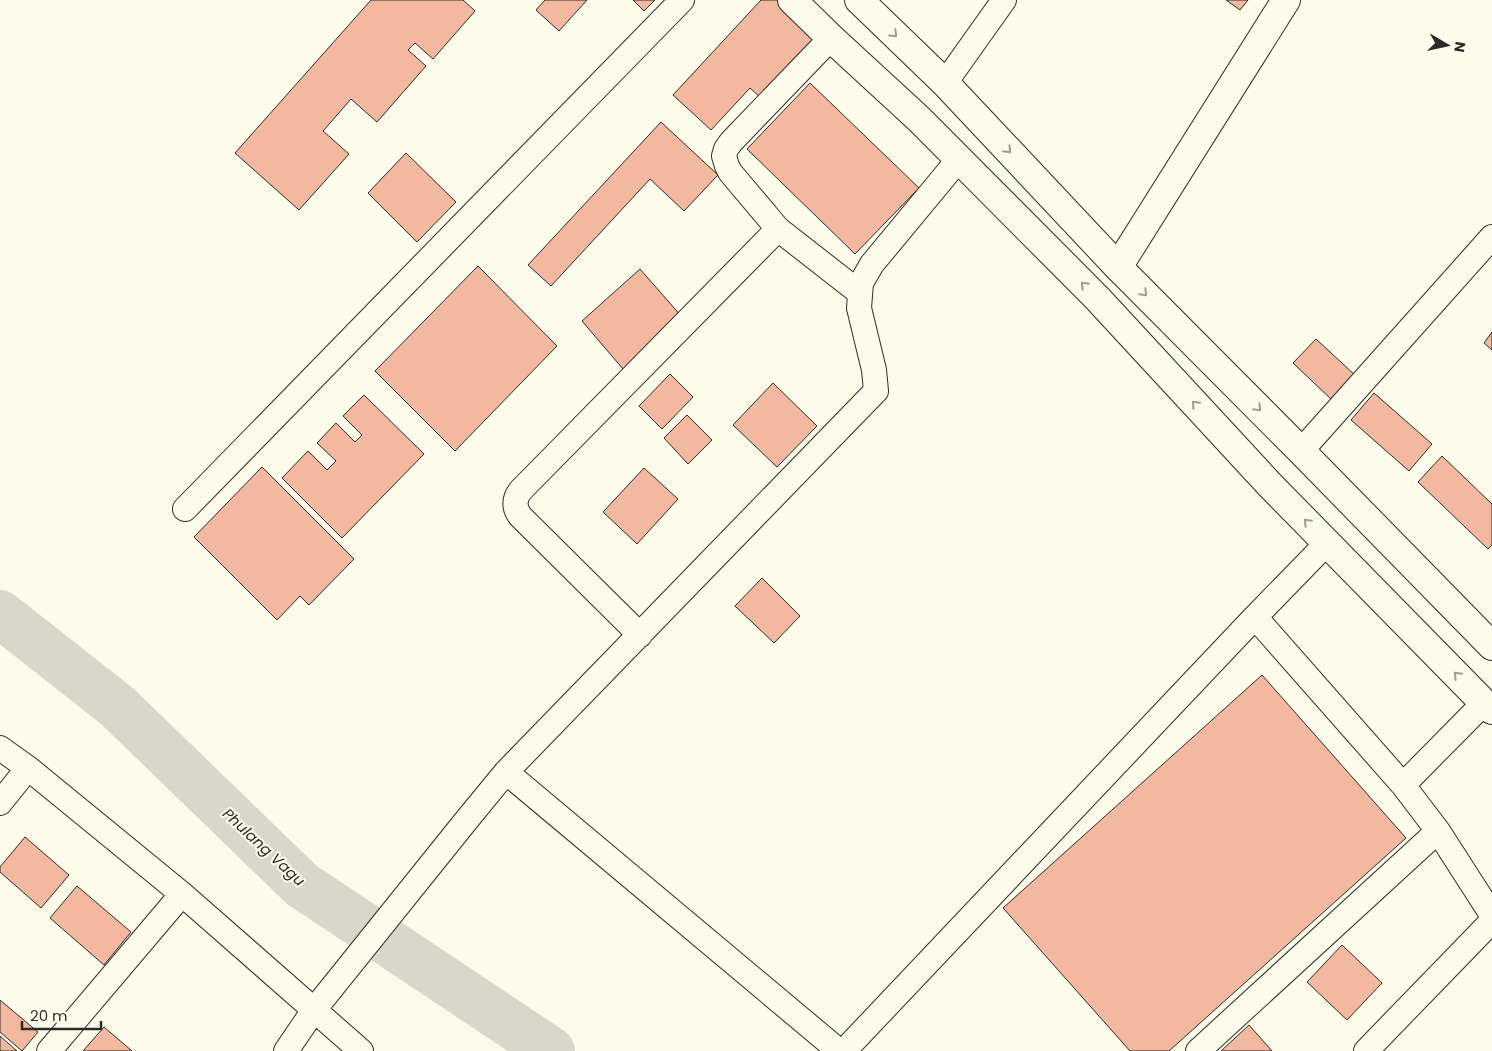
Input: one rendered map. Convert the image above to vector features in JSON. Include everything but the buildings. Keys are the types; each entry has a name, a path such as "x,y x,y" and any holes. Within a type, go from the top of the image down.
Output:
{"main road":[{"path":"792,0 919,119 1098,299 1270,485 1488,706"},
{"path":"859,0 945,83 1118,267 1492,646"},
{"path":"1118,267 1286,0"}],"street":[{"path":"185,509 682,0"},
{"path":"945,83 1004,0"},
{"path":"831,38 726,149 724,156 730,172 778,229 860,293"},
{"path":"286,1051 314,1010 506,772 876,391 874,370 859,308 861,283 872,264 959,159"},
{"path":"640,634 521,517 515,507 515,500 521,490 778,229"},
{"path":"1301,451 1492,237"},
{"path":"844,1051 1328,542"},
{"path":"1255,617 1403,785 1438,831 1492,915"},
{"path":"1403,785 1488,706"},
{"path":"0,748 28,768 182,894 361,1051"},
{"path":"0,803 28,768"},
{"path":"506,772 839,1051"},
{"path":"1198,1051 1438,831"},
{"path":"49,1051 182,894"},
{"path":"1366,1051 1492,920"}],"waterway":[{"name":"Phulang Vagu","path":"0,614 117,706 302,885 551,1051"}]}
